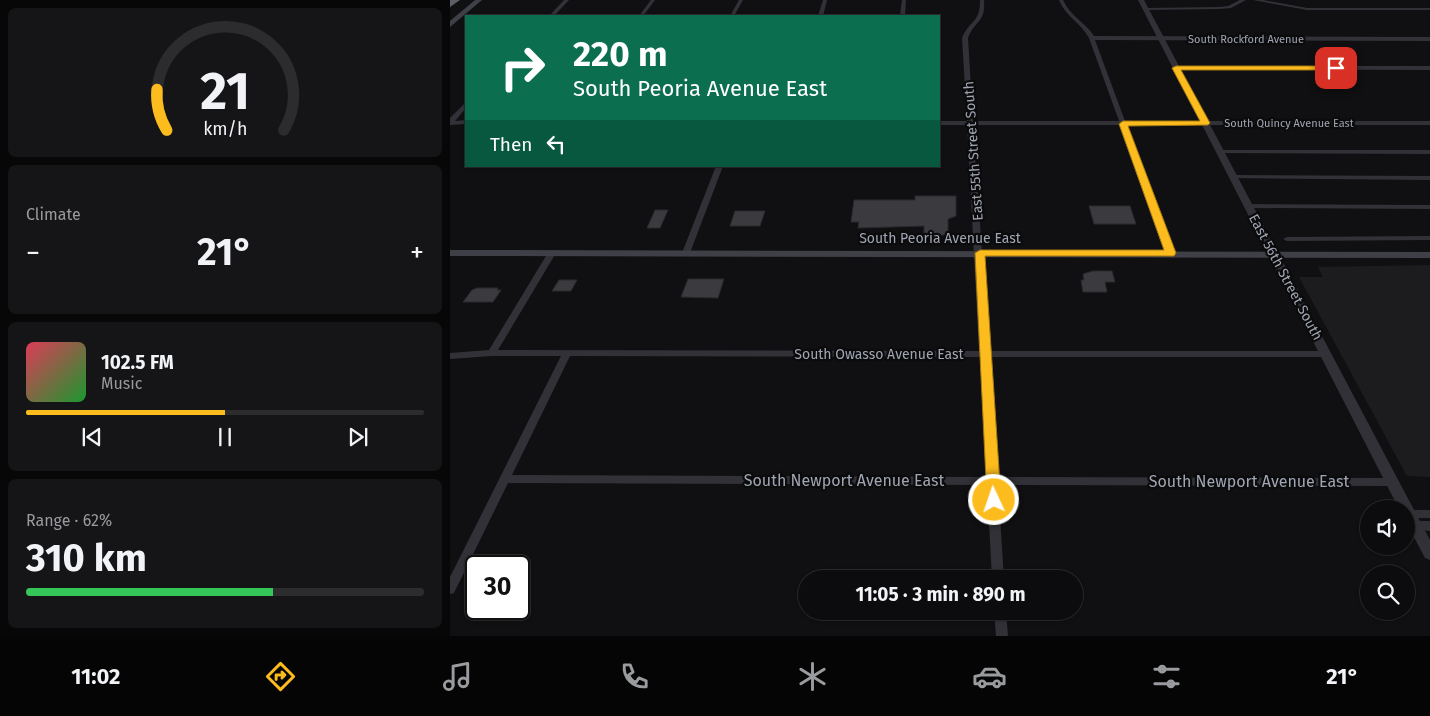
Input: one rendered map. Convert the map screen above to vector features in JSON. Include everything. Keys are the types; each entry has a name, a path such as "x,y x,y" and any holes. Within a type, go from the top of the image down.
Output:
{"highway":[{"path":"450,4 455,0"}],"main road":[{"path":"450,25 479,0"},
{"name":"South Peoria Avenue East","path":"450,253 1430,255"}],"street":[{"path":"552,15 567,0"},
{"path":"642,15 653,0"},
{"path":"733,15 741,0"},
{"path":"820,15 825,0"},
{"path":"903,15 904,0"},
{"name":"East 55th Street South","path":"982,0 983,14 968,30 965,38 980,253 998,570"},
{"path":"1061,0 1065,12 1085,27 1092,38 1170,253"},
{"path":"1143,4 1219,8 1229,7 1244,0"},
{"path":"1255,0 1306,9 1430,9"},
{"name":"East 56th Street South","path":"1143,4 1402,500"},
{"name":"South Rockford Avenue","path":"1092,38 1430,39"},
{"path":"1176,68 1430,68"},
{"path":"450,122 465,106"},
{"path":"450,122 465,122"},
{"name":"South Quincy Avenue East","path":"940,123 1430,123"},
{"path":"1220,152 1430,152"},
{"path":"686,253 720,167"},
{"path":"1234,177 1430,178"},
{"path":"1249,206 1430,206"},
{"path":"1287,239 1430,238"},
{"path":"492,353 552,253"},
{"name":"South Owasso Avenue East","path":"450,356 492,353 566,355 1326,354"},
{"path":"450,589 566,355"},
{"name":"South Newport Avenue East","path":"504,480 1393,482"},
{"path":"1415,514 1430,514"},
{"path":"1415,526 1430,526"},
{"name":"East 56th Street South","path":"1415,526 1430,554"},
{"path":"1001,620 1002,636"}],"shaded area":[{"path":"1430,265 1430,477 1407,476 1299,277 1323,277 1318,267"}],"building":[{"path":"915,196 956,196 956,216 948,219 948,235 924,235 924,226 858,228 859,222 851,222 854,200 915,200"},
{"path":"1089,206 1130,206 1136,224 1094,224"},
{"path":"655,210 668,210 660,228 647,228"},
{"path":"735,211 765,211 760,226 730,226"},
{"path":"1093,271 1112,271 1115,282 1105,282 1107,292 1083,292 1081,280 1084,280 1083,274"},
{"path":"688,279 724,279 718,298 681,297"},
{"path":"559,280 577,280 571,291 552,291"},
{"path":"477,288 498,288 497,290 501,290 493,302 463,302 472,290"}],"route":[{"path":"994,500 980,253 1170,253 1123,124 1206,123 1176,68 1336,68"}]}
